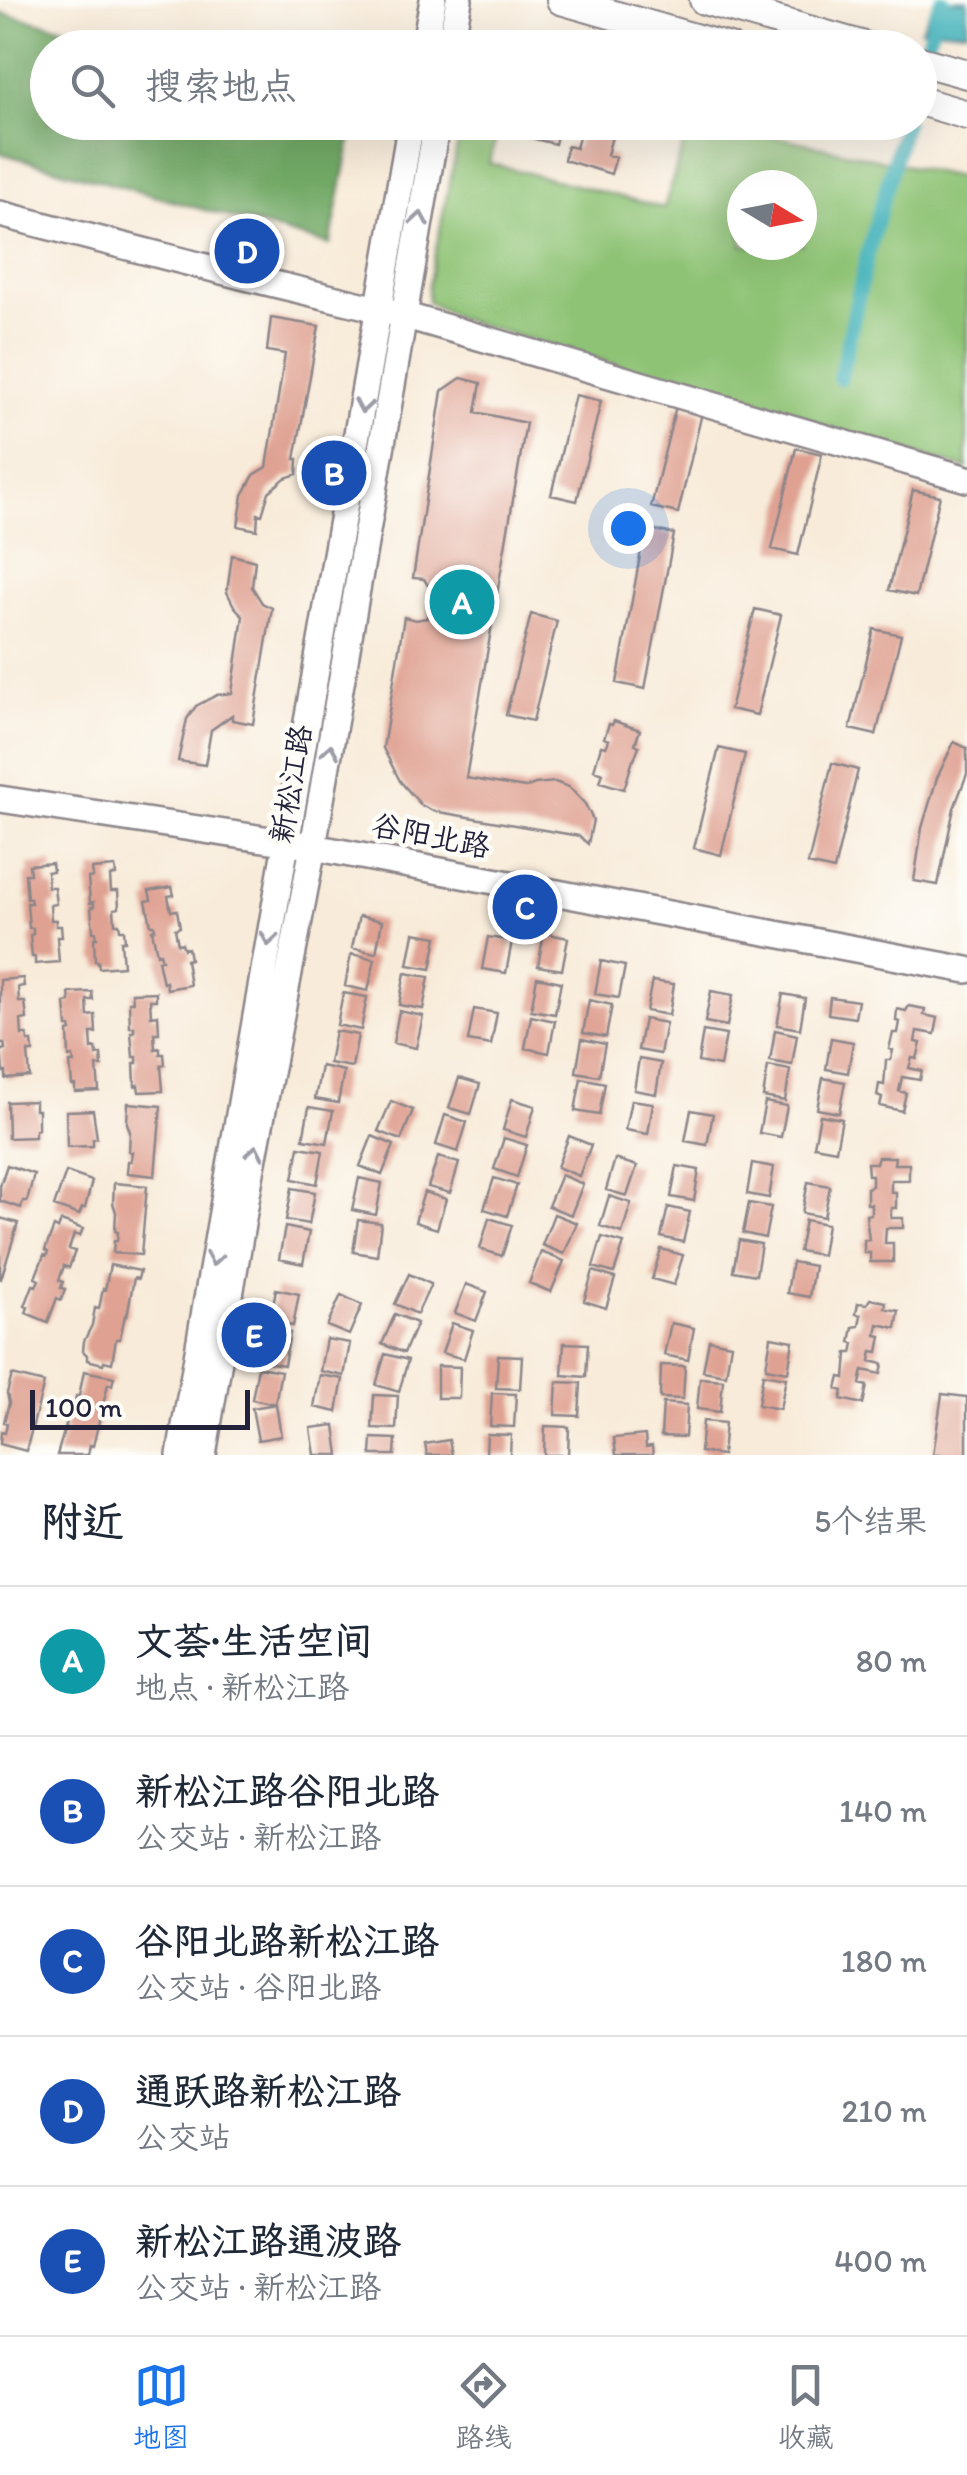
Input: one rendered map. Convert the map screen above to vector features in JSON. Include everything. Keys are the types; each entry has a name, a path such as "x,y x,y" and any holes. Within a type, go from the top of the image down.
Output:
{"main road":[{"path":"427,30 433,0"},
{"path":"453,30 459,0"},
{"path":"560,0 666,30"},
{"path":"704,0 808,30"},
{"path":"937,66 967,74"},
{"path":"937,106 967,114"},
{"name":"新松江路","path":"203,1455 249,1183 314,848 391,313 409,140"},
{"name":"新松江路","path":"180,1455 286,842 391,313 433,140"},
{"path":"0,214 391,313 967,479"},
{"name":"谷阳北路","path":"0,799 286,842 967,970"}],"green space":[{"path":"0,13 74,30 30,30 30,140 351,140 330,245 0,153"},
{"path":"458,140 495,140 489,163 664,208 685,140 791,140 967,179 967,469 457,318 428,302 428,287"}],"water":[{"path":"935,0 967,0 967,31 921,29"}],"building":[{"path":"578,140 611,140 607,155 616,157 611,174 564,160 567,146 576,148"},
{"path":"271,318 319,326 295,459 297,474 285,478 269,492 262,515 258,514 257,530 238,526 243,495 254,475 267,467 285,354 267,351"},
{"path":"461,378 481,383 476,412 526,423 466,778 525,788 555,782 569,787 593,820 588,844 579,836 433,811 421,805 400,781 383,748 404,617 427,618 429,587 424,579 413,578 442,391"},
{"path":"575,395 601,401 577,501 551,495"},
{"path":"676,406 702,413 678,513 651,507"},
{"path":"796,448 822,454 798,555 772,549"},
{"path":"913,490 940,496 916,596 889,590"},
{"path":"654,530 674,534 645,689 617,683 644,534 653,535"},
{"path":"232,555 255,561 252,587 262,603 272,608 253,724 232,720 232,715 211,730 205,765 178,761 187,719 196,706 217,695 232,693 243,616 227,592"},
{"path":"755,609 781,615 757,715 730,709"},
{"path":"531,614 557,621 533,721 506,715"},
{"path":"874,629 901,635 876,735 850,729"},
{"path":"614,721 640,730 635,744 639,746 624,789 600,782 603,773 594,770 601,746 606,747 609,740 604,738 609,724"},
{"path":"954,742 967,748 967,774 954,808 938,885 914,881 922,828 937,778"},
{"path":"719,748 745,754 721,855 694,848"},
{"path":"832,763 858,770 834,870 808,864"},
{"path":"52,863 53,871 47,872 48,887 54,887 56,904 50,905 51,920 61,926 62,937 57,937 59,962 35,964 25,874 30,874 29,865"},
{"path":"115,867 116,875 110,876 111,891 118,891 115,924 124,930 123,966 99,968 95,961 97,938 91,907 94,902 90,903 88,878 93,877 92,869"},
{"path":"172,887 174,895 168,896 171,911 177,910 178,944 188,948 190,985 167,989 146,901 151,900 149,891"},
{"path":"359,916 382,921 376,953 352,948"},
{"path":"414,933 437,937 431,969 408,965"},
{"path":"544,933 568,938 562,970 538,966"},
{"path":"488,937 512,941 506,973 482,969"},
{"path":"351,954 375,959 368,991 345,986"},
{"path":"601,961 625,966 619,998 595,994"},
{"path":"405,973 429,977 423,1009 399,1005"},
{"path":"537,977 561,982 555,1014 531,1010"},
{"path":"23,978 24,986 18,987 19,1002 25,1002 27,1019 21,1020 22,1035 32,1041 33,1052 28,1052 30,1077 6,1079 1,1050 5,1049 4,1043 0,1043 0,980"},
{"path":"652,981 674,984 669,1015 646,1011"},
{"path":"711,991 733,995 727,1026 705,1022"},
{"path":"92,992 93,1000 87,1000 88,1016 95,1015 92,1049 101,1054 102,1066 97,1066 99,1091 75,1092 65,1003 70,1002 69,993"},
{"path":"156,992 156,1000 150,1000 151,1016 158,1015 155,1049 160,1048 160,1054 164,1054 163,1091 139,1092 138,1085 135,1086 137,1057 133,1057 134,1027 130,1027 129,1002 133,1002 132,993"},
{"path":"343,993 367,997 361,1030 337,1025"},
{"path":"783,994 805,998 800,1029 777,1025"},
{"path":"830,997 858,1001 855,1018 828,1014"},
{"path":"589,1000 612,1005 606,1037 583,1033"},
{"path":"909,1006 925,1009 924,1015 938,1018 935,1034 917,1031 915,1042 921,1043 917,1059 912,1058 909,1068 922,1071 920,1080 902,1077 899,1091 906,1093 902,1111 880,1106 882,1098 877,1096 879,1084 884,1085 886,1060 891,1060 893,1033 898,1033 897,1009 906,1011"},
{"path":"474,1009 497,1013 491,1045 468,1041"},
{"path":"399,1011 423,1016 416,1048 393,1043"},
{"path":"531,1016 555,1021 549,1053 525,1048"},
{"path":"644,1019 666,1023 660,1054 638,1050"},
{"path":"775,1030 797,1035 792,1065 770,1061"},
{"path":"335,1031 358,1035 352,1067 329,1063"},
{"path":"703,1031 726,1035 720,1066 698,1062"},
{"path":"831,1038 853,1042 848,1073 826,1069"},
{"path":"582,1039 605,1044 599,1076 576,1072"},
{"path":"639,1059 661,1063 656,1094 634,1090"},
{"path":"321,1066 344,1071 338,1103 315,1099"},
{"path":"768,1066 790,1070 785,1101 763,1097"},
{"path":"459,1078 480,1084 471,1114 449,1108"},
{"path":"581,1078 605,1083 599,1115 575,1111"},
{"path":"823,1078 845,1082 839,1113 817,1109"},
{"path":"512,1099 535,1106 526,1137 503,1130"},
{"path":"631,1100 653,1103 648,1134 625,1130"},
{"path":"35,1101 35,1137 8,1138 7,1102"},
{"path":"391,1101 413,1110 401,1140 378,1131"},
{"path":"765,1102 787,1106 781,1137 759,1133"},
{"path":"128,1103 161,1106 155,1176 127,1173 132,1152"},
{"path":"309,1107 333,1111 327,1143 303,1139"},
{"path":"93,1110 97,1138 93,1139 93,1146 67,1147 66,1111"},
{"path":"691,1110 713,1114 707,1145 685,1141"},
{"path":"445,1115 467,1122 458,1152 436,1145"},
{"path":"820,1115 842,1119 836,1150 814,1146"},
{"path":"372,1136 394,1145 382,1175 360,1166"},
{"path":"569,1136 591,1145 579,1176 557,1167"},
{"path":"504,1138 527,1145 517,1177 494,1169"},
{"path":"299,1147 323,1151 317,1184 293,1179"},
{"path":"438,1157 459,1163 450,1193 428,1187"},
{"path":"878,1157 895,1157 894,1164 909,1164 909,1180 891,1180 896,1208 891,1208 891,1218 903,1218 903,1228 886,1228 885,1243 893,1243 893,1262 870,1262 870,1253 864,1253 864,1240 869,1240 866,1215 871,1214 867,1188 872,1186 867,1163 876,1163"},
{"path":"615,1159 637,1166 627,1196 606,1190"},
{"path":"752,1163 774,1167 769,1198 747,1194"},
{"path":"7,1165 34,1174 27,1201 23,1201 21,1208 0,1201"},
{"path":"677,1166 699,1170 694,1201 671,1197"},
{"path":"66,1172 92,1181 85,1208 79,1215 54,1206"},
{"path":"561,1175 583,1184 571,1215 548,1206"},
{"path":"359,1178 382,1183 376,1215 352,1210"},
{"path":"494,1178 517,1185 507,1216 484,1209"},
{"path":"808,1182 830,1186 824,1217 802,1213"},
{"path":"114,1183 147,1186 141,1255 113,1253 118,1232"},
{"path":"292,1188 315,1192 309,1224 286,1220"},
{"path":"424,1192 446,1199 437,1229 415,1222"},
{"path":"609,1196 631,1203 622,1233 600,1226"},
{"path":"749,1203 771,1207 765,1238 743,1233"},
{"path":"668,1207 690,1212 683,1242 661,1237"},
{"path":"554,1214 577,1223 564,1254 542,1245"},
{"path":"0,1218 18,1223 1,1279 0,1279"},
{"path":"489,1218 512,1225 502,1256 480,1249"},
{"path":"358,1220 381,1223 377,1256 353,1252"},
{"path":"805,1220 827,1224 822,1255 799,1251"},
{"path":"61,1221 83,1229 80,1236 74,1234 69,1249 75,1251 59,1280 65,1289 48,1322 26,1313 25,1306 39,1280 35,1278 44,1255 47,1256 45,1250 54,1227 58,1229"},
{"path":"285,1227 309,1232 303,1264 279,1259"},
{"path":"602,1237 624,1243 614,1273 593,1267"},
{"path":"739,1240 761,1244 756,1275 733,1271"},
{"path":"661,1249 683,1255 674,1285 652,1279"},
{"path":"541,1252 564,1261 551,1292 529,1283"},
{"path":"792,1262 814,1266 809,1297 787,1293"},
{"path":"110,1265 140,1271 138,1279 134,1278 112,1363 103,1364 87,1360 83,1351"},
{"path":"593,1271 615,1278 606,1308 584,1301"},
{"path":"409,1274 431,1284 417,1314 395,1304"},
{"path":"466,1284 487,1292 476,1321 455,1313"},
{"path":"276,1289 299,1294 293,1326 270,1321"},
{"path":"341,1295 362,1305 349,1335 327,1326"},
{"path":"870,1299 886,1302 885,1308 899,1311 896,1328 878,1324 878,1352 872,1351 870,1361 883,1364 881,1374 863,1370 860,1384 867,1386 863,1404 841,1399 843,1391 837,1389 840,1377 845,1378 847,1353 852,1353 853,1327 859,1326 858,1303 867,1304"},
{"path":"395,1314 417,1323 404,1353 382,1344"},
{"path":"452,1323 473,1330 464,1359 442,1353"},
{"path":"671,1323 694,1328 688,1360 664,1355"},
{"path":"267,1328 290,1333 284,1365 260,1361"},
{"path":"771,1337 793,1341 788,1372 766,1368"},
{"path":"326,1339 350,1343 344,1376 320,1371"},
{"path":"709,1340 731,1344 726,1375 703,1371"},
{"path":"564,1343 588,1344 586,1377 562,1375"},
{"path":"385,1354 408,1360 399,1392 376,1385"},
{"path":"498,1355 522,1356 520,1389 496,1388"},
{"path":"661,1365 685,1366 683,1399 660,1398"},
{"path":"437,1366 460,1367 459,1398 437,1398"},
{"path":"258,1367 281,1371 275,1404 252,1399"},
{"path":"84,1371 114,1377 112,1385 108,1384 93,1446 90,1445 88,1455 57,1455 79,1396"},
{"path":"763,1374 786,1378 780,1409 758,1405"},
{"path":"12,1375 44,1383 26,1451 0,1444 7,1423 7,1393"},
{"path":"320,1375 343,1379 337,1412 314,1407"},
{"path":"700,1378 723,1380 720,1412 697,1409"},
{"path":"557,1382 581,1383 579,1416 555,1415"},
{"path":"492,1393 516,1394 514,1427 490,1426"},
{"path":"942,1394 967,1397 967,1455 933,1455"},
{"path":"374,1395 398,1396 396,1429 372,1428"},
{"path":"663,1403 687,1405 685,1437 661,1436"},
{"path":"276,1404 281,1436 258,1440 252,1408"},
{"path":"703,1421 725,1423 722,1455 700,1452"},
{"path":"335,1425 339,1455 315,1455 311,1428"},
{"path":"545,1426 569,1427 568,1455 544,1455"},
{"path":"487,1434 511,1435 510,1455 486,1455"},
{"path":"645,1435 646,1447 652,1446 653,1455 616,1455 614,1438"},
{"path":"372,1438 396,1439 395,1455 371,1455"},
{"path":"449,1440 452,1455 427,1455 425,1444"}],"waterway":[{"path":"931,30 943,0"},
{"path":"840,378 867,256 900,140"}],"place":[{"name":"通跃路新松江路","path":"247,251"},
{"name":"新松江路谷阳北路","path":"334,473"},
{"name":"文荟·生活空间","path":"462,602"},
{"name":"谷阳北路新松江路","path":"525,907"},
{"name":"新松江路通波路","path":"254,1335"}]}
